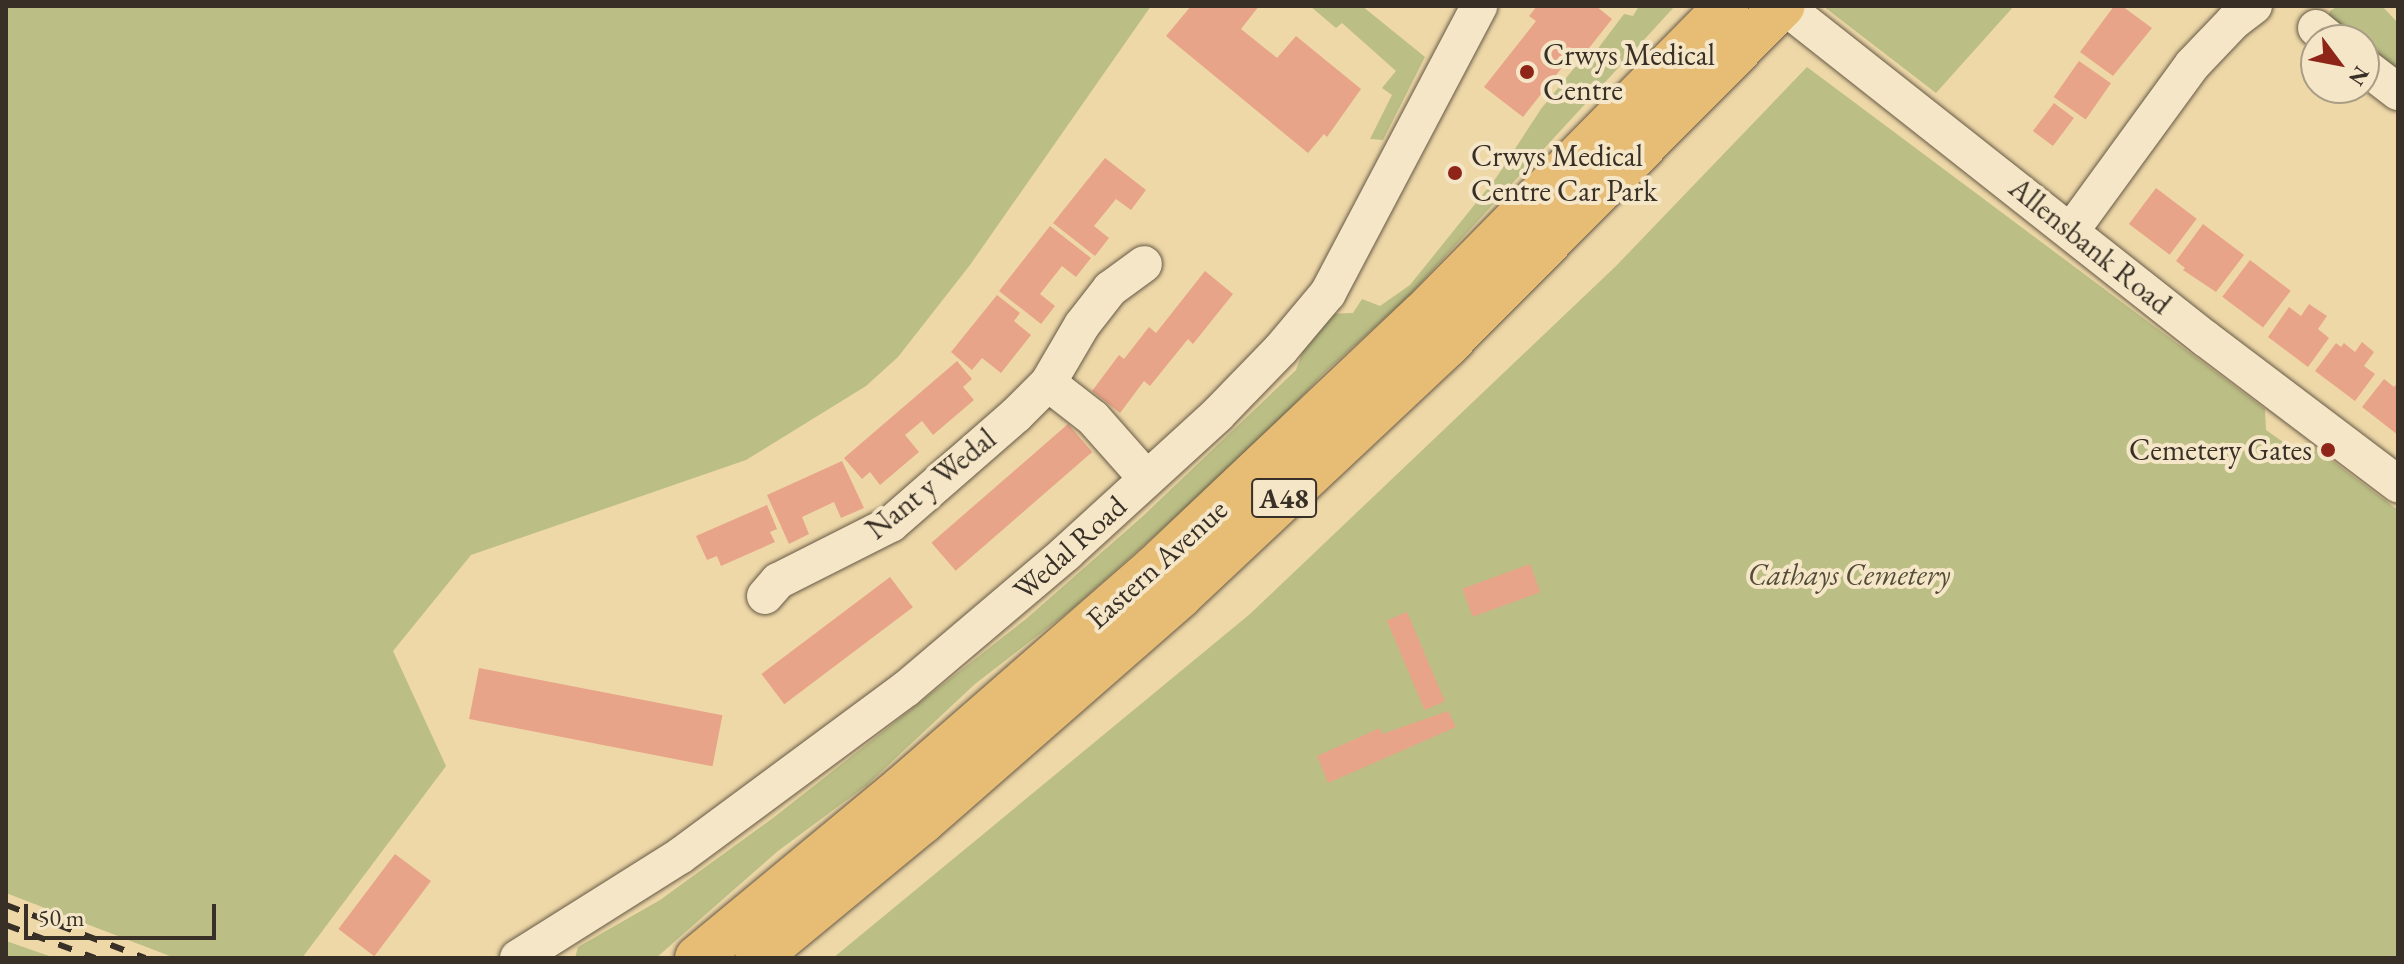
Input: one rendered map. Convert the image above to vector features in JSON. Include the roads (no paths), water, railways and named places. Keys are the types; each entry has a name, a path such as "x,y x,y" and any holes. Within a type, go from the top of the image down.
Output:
{"highway":[{"path":"1634,104 1702,6"},
{"name":"Eastern Avenue","path":"697,958 903,787 1154,568 1422,315 1634,104 1727,6"},
{"name":"Eastern Avenue","path":"757,958 922,822 1180,596 1793,13"}],"street":[{"name":"Wedal Road","path":"518,958 680,856 907,688 1147,479 1257,375 1328,293 1479,6"},
{"path":"2192,65 2197,31 2216,6"},
{"path":"2071,231 2192,65 2234,21 2254,6"},
{"name":"Allensbank Road","path":"1793,13 2206,339 2398,484"},
{"path":"2380,78 2398,92"},
{"name":"Nant y Wedal","path":"765,596 778,581 891,524 1048,383 1082,325 1110,289 1144,264"},
{"path":"1048,383 1093,418 1147,479"}],"railway":[{"path":"6,905 145,958"},
{"path":"6,925 95,958"}],"place":[{"name":"Crwys Medical Centre","path":"1527,72"},
{"name":"Crwys Medical Centre Car Park","path":"1455,173"},
{"name":"Cemetery Gates","path":"2328,450"}],"park label":[{"name":"Cathays Cemetery","path":"1849,575"}]}
